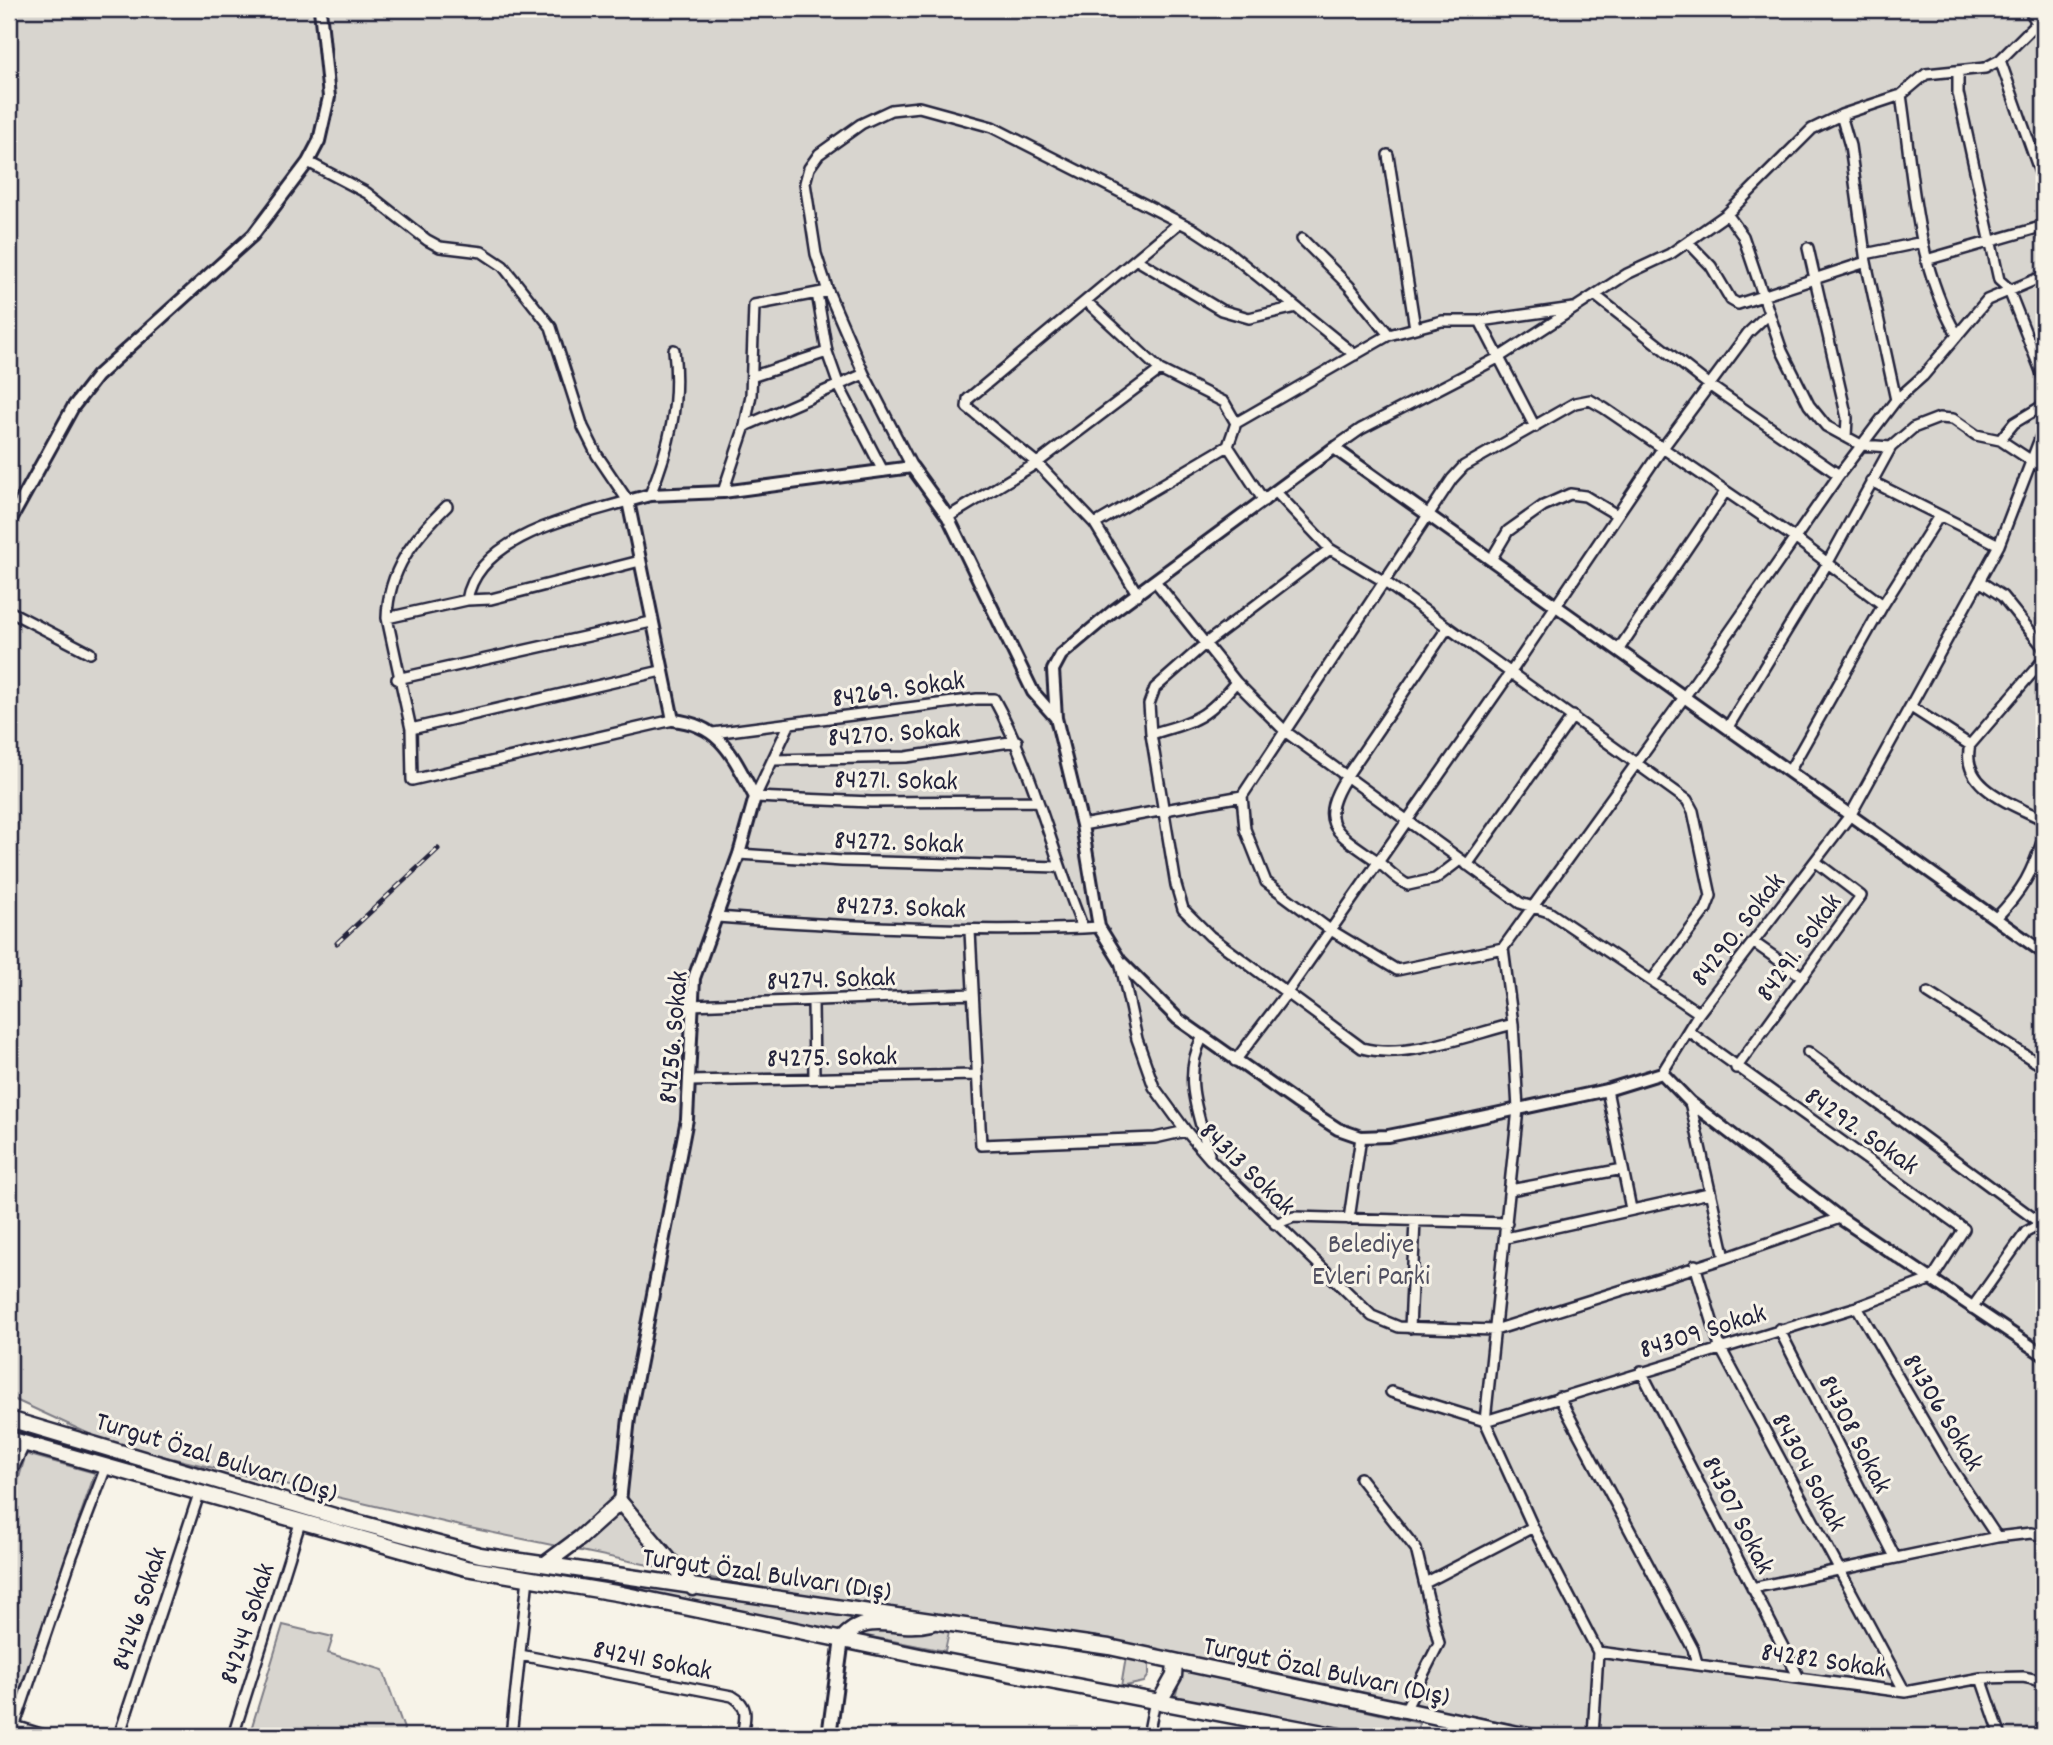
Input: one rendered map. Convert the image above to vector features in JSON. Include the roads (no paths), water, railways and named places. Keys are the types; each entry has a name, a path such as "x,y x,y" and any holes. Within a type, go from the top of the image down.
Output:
{"main road":[{"name":"Turgut Özal Bulvarı (Dış)","path":"9,1419 376,1528 480,1555 693,1588 940,1621 1175,1661 1404,1712 1528,1736"},
{"name":"Turgut Özal Bulvarı (Dış)","path":"9,1439 466,1568 1333,1736"},
{"path":"545,1564 580,1538 620,1502 693,1588"},
{"path":"829,1736 842,1639 853,1626 866,1621 913,1628 940,1621"},
{"path":"1157,1700 1174,1676 1175,1661"}],"street":[{"path":"9,523 74,407 97,376 253,234 308,162 319,141 329,97 320,9"},
{"path":"2033,10 2044,34"},
{"path":"2038,22 2000,60 1985,68 1926,74 1901,95 1841,115 1812,129 1727,214 1688,242 1627,274 1498,358 1361,429 1155,581 1061,655 1053,670 1056,718 1082,825 1100,927 1120,961 1178,1019 1235,1061 1338,1129 1361,1137 1388,1136 1518,1109 1607,1090 1662,1073 1690,1102 1840,1217 2044,1355"},
{"path":"2000,60 2042,172 2044,184"},
{"path":"1958,71 1958,93 1999,280 2008,288 2044,379"},
{"path":"1901,95 1926,260 1939,304 1956,333"},
{"path":"1056,718 1033,692 948,517 912,467 864,374 828,291 816,254 805,183 806,174 820,154 862,124 891,110 919,107 992,127 1179,223 1227,251 1355,355"},
{"path":"1841,115 1850,146 1865,258 1896,400"},
{"path":"1388,155 1415,328"},
{"path":"308,162 378,201 427,240 440,247 482,253 503,266 551,327 583,427 597,455 628,501 650,622 673,720"},
{"path":"1727,214 1743,236 1782,351 1809,405 1826,426 1861,445 1891,447"},
{"path":"1138,595 1095,524 1037,463 967,407 968,400 1179,223"},
{"path":"1926,260 2043,226 2044,238"},
{"path":"1302,239 1349,286 1389,335"},
{"path":"1688,242 1711,266 1731,300 1744,304 1865,258 1923,242"},
{"path":"1808,248 1847,418 1846,437"},
{"path":"1137,260 1221,310 1249,318 1296,307"},
{"path":"1883,605 1796,539 1590,400 1575,403 1464,466 1429,513 1242,796 1245,829 1266,882 1329,929 1397,971 1503,948 1685,696 1796,539 1839,475 1896,400 1923,376 1956,333 1987,300 2008,288 2044,276"},
{"path":"723,492 746,426 754,376 754,305 828,291"},
{"path":"817,293 827,352 839,386 883,471"},
{"path":"1596,296 1709,385 1839,475"},
{"path":"1087,302 1160,370 1224,402 1236,423"},
{"path":"1095,524 1228,446 1236,423 1389,335 1442,321 1480,321 1575,307"},
{"path":"1235,1061 1286,994 1511,673 1662,449 1748,333 1768,314"},
{"path":"1480,321 1535,427"},
{"path":"650,495 668,453 676,408 674,350"},
{"path":"754,376 827,352"},
{"path":"948,517 1037,463 1160,370"},
{"path":"746,426 864,374"},
{"path":"2000,440 2014,423 2044,405"},
{"path":"1728,727 1827,564 1891,447 1913,428 1938,418 1953,419 1987,439 2000,440 2044,469"},
{"name":"84290. Sokak","path":"1662,1073 1699,1013 1851,814 2000,545 2044,428"},
{"path":"1228,446 1264,502"},
{"path":"1334,448 2043,951"},
{"path":"467,600 470,582 484,562 511,543 570,519 628,501 650,495 723,492 912,467"},
{"path":"1871,481 2000,545"},
{"path":"1276,492 1330,549 1385,582 1637,762 1690,805 1712,891 1706,909 1652,980"},
{"path":"1619,649 1725,492"},
{"path":"1492,558 1508,531 1543,506 1570,494 1585,496 1617,515"},
{"path":"447,506 419,533 398,566 387,597 387,618 397,679 411,729 412,780 673,720 696,722 713,733 736,762 755,797"},
{"path":"1790,770 1883,605 1939,516"},
{"path":"1330,549 1206,643 1155,688 1149,704 1151,734 1176,885 1183,909 1210,936 1362,1048 1377,1052 1408,1050 1513,1024"},
{"path":"387,618 467,600 491,598 640,561"},
{"path":"1155,581 1236,682 1286,732 1520,904 1549,912 1699,1013"},
{"path":"1980,582 2002,596 2044,648"},
{"path":"9,611 90,653"},
{"path":"397,679 650,622"},
{"path":"1448,627 1333,797 1330,810 1334,828 1351,844 1377,861 1391,877 1408,885 1435,879 1464,862 1573,716"},
{"path":"2044,659 1970,745 1969,761 1981,785 1990,793 2044,820"},
{"path":"411,729 661,671"},
{"path":"1151,734 1198,721 1218,705 1236,682"},
{"name":"84269. Sokak","path":"713,733 994,699 1017,741 1058,867 1083,928"},
{"path":"1911,708 1970,745"},
{"path":"755,797 789,725"},
{"name":"84270. Sokak","path":"774,760 906,757 1017,741"},
{"path":"1082,825 1242,796"},
{"name":"84271. Sokak","path":"755,797 871,802 1037,801"},
{"name":"84256. Sokak","path":"620,1502 629,1418 687,1119 694,978 739,854 755,797"},
{"path":"1996,918 2018,896 2031,877 2044,836"},
{"name":"84272. Sokak","path":"739,854 1058,867"},
{"name":"84291. Sokak","path":"1736,1068 1861,896 1816,862"},
{"name":"84273. Sokak","path":"717,917 833,926 970,930 1083,928"},
{"path":"1083,928 1100,927"},
{"path":"970,930 975,1075"},
{"path":"1753,942 1802,977"},
{"path":"1503,948 1513,1024 1518,1109 1485,1421 1533,1527 1598,1652 1593,1736"},
{"path":"1120,961 1137,1039 1154,1087 1186,1131"},
{"path":"1928,993 2044,1066"},
{"name":"84274. Sokak","path":"691,1005 974,994"},
{"path":"813,1002 814,1077"},
{"name":"84292. Sokak","path":"1688,1031 1964,1229 1932,1279"},
{"path":"1202,1038 1192,1059 1194,1097 1210,1159"},
{"path":"1808,1052 2043,1225"},
{"name":"84313 Sokak","path":"975,1075 981,1145 1155,1138 1186,1131 1275,1224 1372,1316 1388,1325 1495,1330 1695,1265 1725,1258 1840,1217"},
{"name":"84275. Sokak","path":"689,1081 975,1075"},
{"path":"1607,1090 1631,1209"},
{"path":"1690,1102 1725,1258"},
{"path":"1349,1219 1361,1137"},
{"path":"1510,1190 1623,1169"},
{"path":"1506,1238 1709,1193"},
{"path":"1275,1224 1294,1217 1507,1223"},
{"path":"1410,1328 1415,1221"},
{"path":"1972,1308 2026,1232 2043,1225"},
{"name":"84304 Sokak","path":"1695,1265 1720,1348 1905,1692"},
{"name":"84309 Sokak","path":"1485,1421 1857,1307 1932,1279"},
{"name":"84306 Sokak","path":"1857,1307 1950,1466 1997,1536"},
{"name":"84308 Sokak","path":"1779,1329 1895,1557"},
{"name":"84307 Sokak","path":"1641,1371 1799,1678"},
{"path":"1391,1392 1485,1421"},
{"path":"1559,1397 1693,1649 1697,1663"},
{"path":"9,1477 25,1443"},
{"path":"11,1736 72,1556 106,1467"},
{"path":"1360,1478 1416,1549 1439,1643 1404,1712"},
{"name":"84246 Sokak","path":"119,1736 199,1494"},
{"name":"84244 Sokak","path":"233,1736 300,1523"},
{"path":"1425,1583 1533,1527"},
{"path":"1752,1588 1997,1536 2031,1533 2044,1536"},
{"path":"511,1736 528,1578"},
{"name":"84282 Sokak","path":"1598,1652 1905,1692 1981,1678 2023,1677 2044,1681"},
{"name":"84241 Sokak","path":"520,1655 732,1696 742,1702 746,1710 742,1736"},
{"path":"1981,1678 2001,1736"},
{"path":"1148,1736 1157,1700"},
{"path":"15,1726 47,1736"}],"railway":[{"path":"337,943 438,849"},
{"path":"1420,1731 1447,1736"}],"park label":[{"name":"Belediye Evleri Parki","path":"1371,1258"}]}
